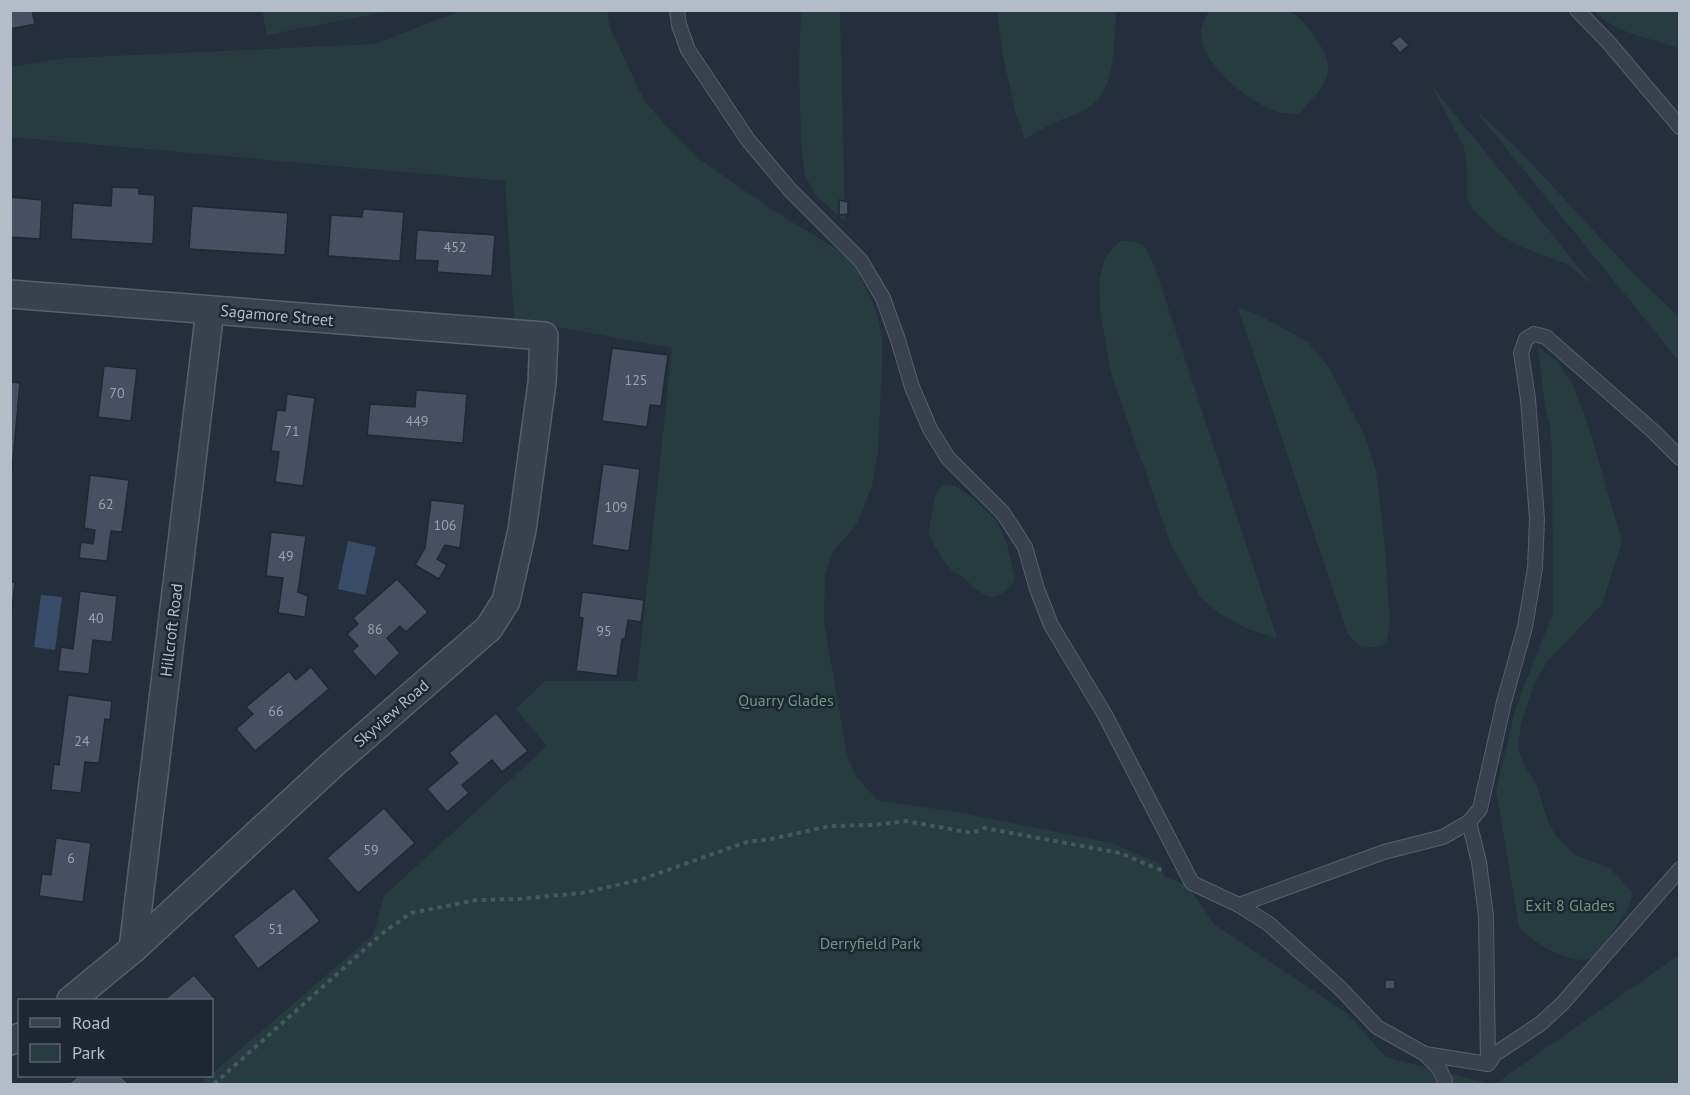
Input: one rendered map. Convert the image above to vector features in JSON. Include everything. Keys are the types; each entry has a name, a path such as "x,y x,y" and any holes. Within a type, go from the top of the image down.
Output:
{"street":[{"name":"Sagamore Street","path":"10,294 544,336"},
{"name":"Hillcroft Road","path":"133,950 210,310"},
{"name":"Skyview Road","path":"72,999 133,950 333,764 489,628 499,615 506,601 522,530 542,383 544,336"}],"lane":[{"path":"677,10 679,25 688,50 748,140 790,190 861,261 883,298 912,387 930,429 948,458 1004,513 1025,547 1037,589 1051,624 1105,715 1192,883 1239,904 1269,924 1340,988 1377,1027 1425,1054 1439,1068 1445,1081 1444,1084"},
{"path":"1577,10 1610,44 1680,128"},
{"path":"1239,904 1384,852 1443,837 1469,822 1480,809 1504,702 1525,627 1535,568 1537,519 1528,399 1521,353 1526,339 1534,334 1546,337 1653,431 1680,458"},
{"path":"1469,822 1479,862 1486,916 1488,1064"},
{"path":"1488,1064 1495,1054 1540,1024 1562,1004 1680,869"},
{"path":"1425,1054 1488,1064"}],"path":[{"path":"214,1084 384,932 411,914 477,900 582,893 639,880 747,842 771,840 830,826 906,822 972,833 984,828 1120,854 1192,883"}],"green space":[{"path":"262,10 390,10 390,11 267,35"},
{"path":"460,11 607,11 610,28 644,100 665,125 699,159 774,211 853,261 877,313 882,337 878,453 872,486 857,524 834,550 825,575 824,624 848,759 856,776 877,800 957,812 1112,843 1160,864 1165,877 1187,885 1214,924 1348,1014 1386,1057 1491,1084 200,1084 208,1077 213,1077 213,1073 373,935 384,896 547,746 516,709 545,681 637,681 672,348 514,319 505,181 11,137 10,67 67,58 375,44"},
{"path":"801,11 840,11 845,221 817,197 805,176 801,143 799,64"},
{"path":"997,11 1115,11 1112,64 1100,97 1083,111 1054,123 1025,139 1016,114 1003,55"},
{"path":"1209,11 1289,11 1304,23 1323,50 1328,70 1322,87 1299,114 1281,113 1264,106 1229,82 1219,71 1210,60 1201,37 1203,23"},
{"path":"1595,11 1679,11 1679,49 1623,30 1603,19"},
{"path":"1431,85 1593,285 1567,264 1519,246 1498,234 1473,210 1467,198 1467,166 1464,147"},
{"path":"1475,110 1513,144 1636,276 1679,317 1679,361"},
{"path":"1122,241 1133,241 1144,245 1154,265 1277,638 1248,629 1220,614 1201,598 1171,545 1111,373 1100,311 1099,282 1104,260 1113,247"},
{"path":"1238,308 1257,314 1308,342 1329,368 1365,436 1376,471 1384,536 1390,624 1387,639 1382,646 1362,648 1348,634"},
{"name":"Exit 8 Glades","path":"1538,347 1558,362 1573,385 1590,431 1622,542 1602,604 1547,662 1535,682 1521,723 1518,748 1523,763 1536,784 1549,824 1558,838 1575,855 1610,868 1632,892 1627,909 1603,948 1592,958 1584,960 1563,956 1542,946 1519,926 1496,790 1516,707 1553,613 1552,452"},
{"path":"943,485 955,486 973,498 996,520 1007,544 1015,580 1001,594 989,596 983,594 951,570 928,534 936,493"},
{"path":"1679,955 1679,1084 1496,1084 1509,1074"}],"water":[{"path":"348,541 376,547 365,595 338,589"},
{"path":"41,595 62,597 55,650 34,647"}],"building":[{"path":"10,10 32,10 35,24 10,29"},
{"path":"1400,36 1409,45 1400,53 1391,43"},
{"path":"112,187 139,188 139,194 155,195 153,244 71,239 73,203 111,206"},
{"path":"10,197 42,200 40,239 10,237"},
{"path":"839,200 848,202 848,214 839,215"},
{"path":"192,206 288,213 285,255 189,249"},
{"path":"363,209 404,212 400,261 328,256 331,215 362,217"},
{"path":"417,230 495,235 492,276 437,272 438,261 415,260"},
{"path":"612,348 668,355 661,406 650,405 647,427 602,421"},
{"path":"104,366 137,369 131,421 98,417"},
{"path":"10,382 20,383 12,471 10,471"},
{"path":"416,390 467,394 463,443 367,435 370,404 415,407"},
{"path":"287,394 315,398 303,486 275,482 279,452 271,451 277,410 285,411"},
{"path":"603,464 640,469 629,551 592,545"},
{"path":"90,475 129,480 122,532 111,531 107,561 79,558 81,542 93,544 95,530 84,528"},
{"path":"431,500 465,504 460,548 445,545 437,559 447,565 439,579 415,565 425,548"},
{"path":"271,532 306,536 298,592 308,596 305,617 278,613 283,578 266,576"},
{"path":"397,579 428,612 406,632 400,626 387,638 400,653 375,677 352,651 358,646 347,634 358,624 353,618"},
{"path":"10,582 15,582 11,618 10,617"},
{"path":"80,591 117,596 112,642 93,640 89,674 58,671 61,647 73,649"},
{"path":"582,592 644,600 641,622 628,620 625,639 622,639 617,676 576,671 583,618 579,617"},
{"path":"311,667 329,689 255,751 236,729 253,714 246,707 289,671 296,680"},
{"path":"68,695 112,701 110,720 105,719 99,763 85,762 81,793 51,790 54,764 59,765"},
{"path":"496,713 528,751 502,772 492,760 462,785 469,793 447,812 427,789 458,763 449,753"},
{"path":"384,808 415,843 358,893 327,858"},
{"path":"56,838 91,843 83,902 39,896 42,874 51,875"},
{"path":"294,888 320,921 258,969 233,936"},
{"path":"194,975 215,999 213,1001 213,999 165,999"},
{"path":"1385,980 1395,980 1395,989 1385,989"},
{"path":"77,1077 122,1077 129,1084 68,1084"}],"park label":[{"name":"Quarry Glades","path":"786,700"},
{"name":"Derryfield Park","path":"870,943"}]}
